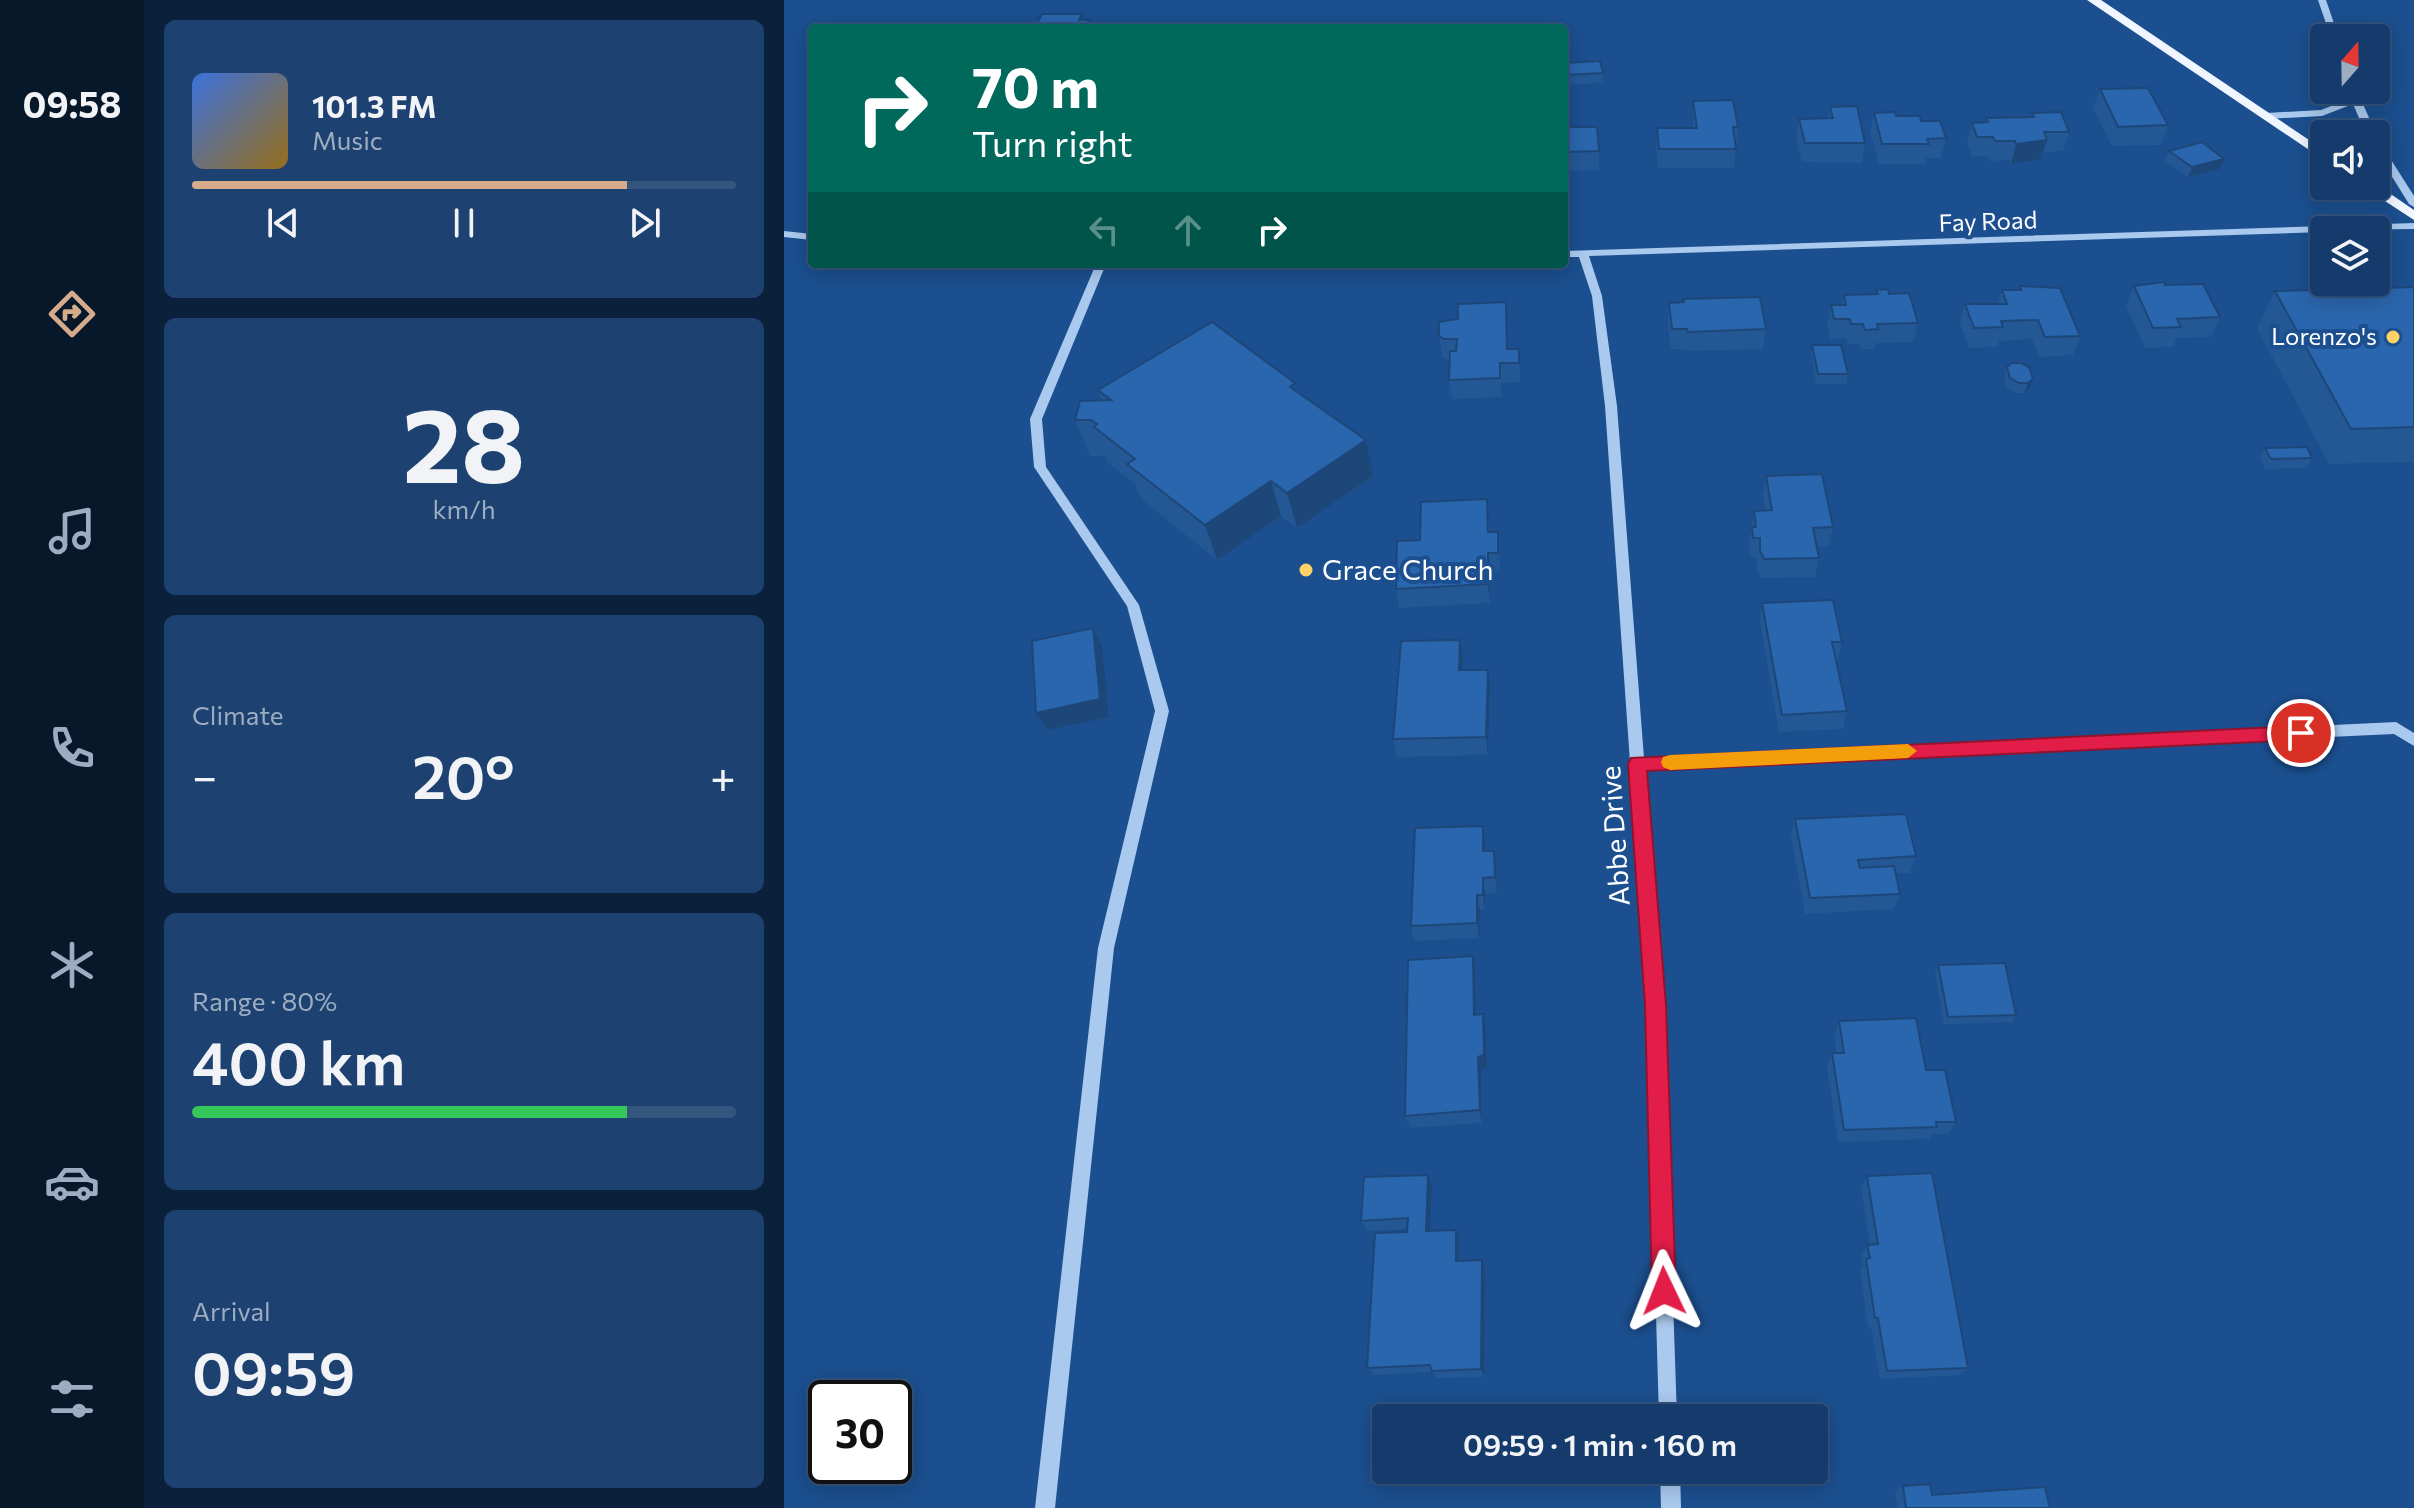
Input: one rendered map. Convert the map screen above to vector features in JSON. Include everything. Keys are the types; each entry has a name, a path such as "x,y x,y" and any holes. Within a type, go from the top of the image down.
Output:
{"main road":[{"path":"2093,0 2310,146"},
{"path":"2390,200 2414,216"}],"street":[{"path":"2322,0 2330,24"},
{"path":"2266,116 2322,113 2338,104"},
{"path":"2390,166 2414,204"},
{"name":"Fay Road","path":"1568,254 2414,226"},
{"path":"784,234 808,237"},
{"name":"Abbe Drive","path":"1583,254 1597,296 1611,406 1655,1005 1668,1404"},
{"path":"1045,1508 1106,948 1162,711 1133,605 1040,467 1036,419 1099,268"},
{"path":"1637,764 2396,728 2414,740"},
{"path":"1670,1484 1671,1508"}],"building":[{"path":"1042,14 1082,14 1079,20 1089,20 1087,24 1037,24"},
{"path":"1600,61 1603,73 1568,75 1568,63"},
{"path":"2148,88 2168,125 2118,127 2100,89"},
{"path":"1733,100 1738,127 1733,127 1736,149 1659,149 1657,128 1697,128 1693,101"},
{"path":"1857,106 1865,143 1805,143 1799,119 1833,118 1830,107"},
{"path":"1895,112 1896,116 1920,116 1921,121 1940,121 1946,138 1927,139 1929,144 1882,144 1874,113"},
{"path":"2061,112 2069,132 2044,132 2047,140 2016,144 2015,141 1995,141 1993,137 1977,137 1972,123 1988,122 1986,118 2034,117 2032,113"},
{"path":"1568,117 1571,127 1597,127 1599,151 1568,152"},
{"path":"2202,142 2224,159 2192,167 2169,151"},
{"path":"2164,282 2165,285 2203,284 2220,317 2177,319 2181,327 2153,328 2134,286"},
{"path":"2020,286 2060,288 2080,336 2045,337 2038,320 2001,321 2003,327 1974,328 1965,304 2007,304 2002,290 2021,290"},
{"path":"2414,287 2414,427 2351,429 2275,291 2310,290 2310,296 2390,296 2390,288"},
{"path":"1888,289 1889,294 1909,293 1918,323 1877,324 1878,329 1865,330 1863,324 1851,324 1850,319 1834,319 1831,305 1846,305 1844,295 1878,294 1876,290"},
{"path":"1760,297 1766,329 1688,332 1687,329 1672,329 1669,303 1684,302 1683,299"},
{"path":"1506,302 1507,349 1519,349 1519,363 1500,363 1500,378 1449,380 1450,351 1456,351 1457,339 1439,336 1439,322 1458,319 1458,304"},
{"path":"1212,322 1295,383 1290,387 1366,440 1287,493 1271,481 1205,525 1127,464 1135,459 1094,427 1097,424 1091,420 1075,420 1080,401 1111,400 1098,390"},
{"path":"1812,345 1841,345 1848,374 1818,374"},
{"path":"2012,363 2029,367 2033,379 2028,383 2019,383 2010,378 2007,367"},
{"path":"2307,447 2312,458 2271,459 2265,448"},
{"path":"1822,474 1833,527 1813,528 1819,558 1764,559 1760,551 1760,538 1753,538 1752,527 1756,527 1754,511 1772,510 1766,476"},
{"path":"1487,499 1488,532 1498,532 1498,553 1488,553 1488,584 1396,589 1397,541 1420,540 1421,502"},
{"path":"1833,600 1842,642 1832,642 1847,711 1782,715 1762,603"},
{"path":"1093,628 1100,699 1036,713 1032,641"},
{"path":"1460,640 1459,670 1488,670 1486,737 1393,739 1401,641"},
{"path":"1906,814 1916,856 1858,860 1860,868 1894,866 1900,894 1810,898 1795,819"},
{"path":"1483,826 1483,851 1494,851 1495,877 1483,878 1483,895 1477,895 1477,923 1411,926 1415,828"},
{"path":"1473,956 1474,1015 1483,1014 1484,1055 1478,1057 1480,1110 1405,1116 1408,960"},
{"path":"2005,963 2016,1015 1948,1017 1938,965"},
{"path":"1916,1018 1926,1070 1945,1070 1956,1122 1936,1122 1937,1127 1844,1130 1832,1053 1844,1053 1839,1021"},
{"path":"1932,1173 1968,1368 1887,1371 1866,1259 1870,1258 1867,1245 1878,1244 1867,1176"},
{"path":"1428,1175 1426,1231 1456,1230 1456,1261 1482,1260 1481,1369 1432,1371 1430,1365 1367,1368 1375,1233 1407,1232 1408,1218 1361,1221 1364,1177"},
{"path":"1930,1484 1932,1495 2045,1487 2050,1508 1906,1508 1903,1486"}],"slow traffic":[{"path":"1670,762 1908,751"}],"place":[{"name":"Lorenzo's","path":"2393,337"},
{"name":"Grace Church","path":"1306,570"}],"route":[{"path":"1664,1291 1655,1005 1637,764 2301,733"}]}
